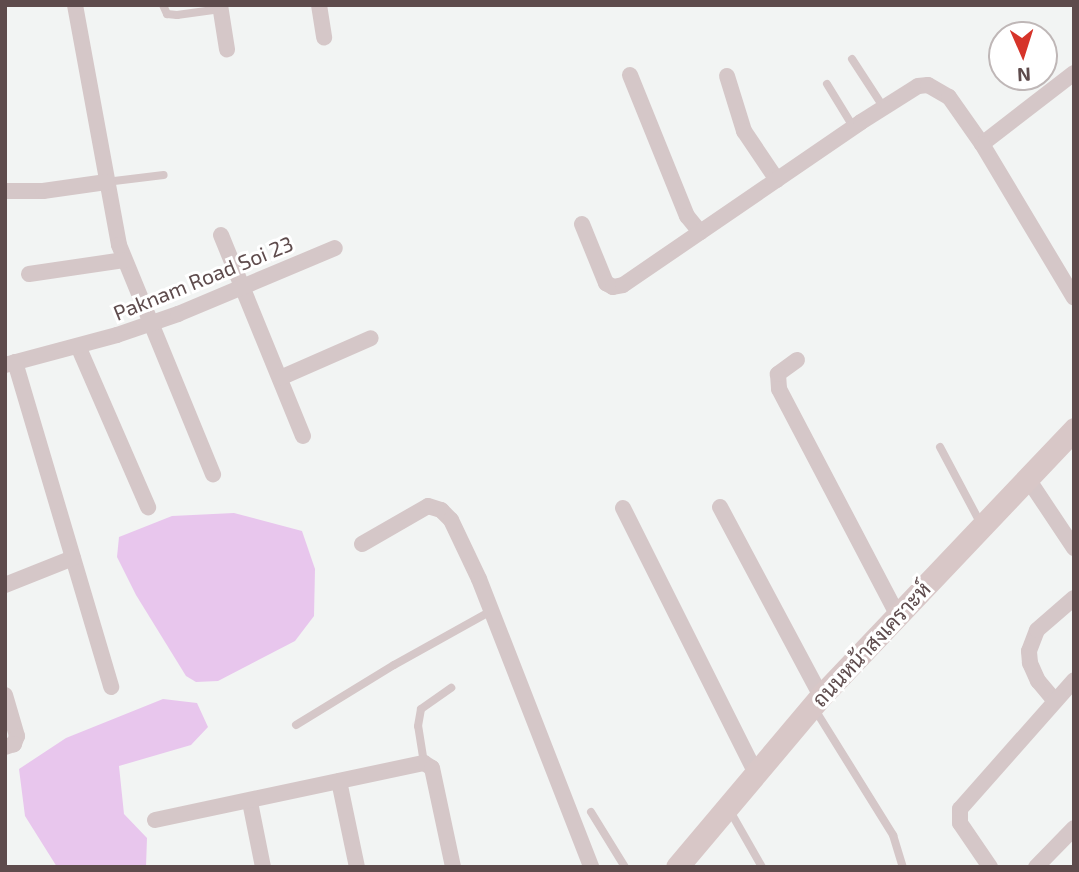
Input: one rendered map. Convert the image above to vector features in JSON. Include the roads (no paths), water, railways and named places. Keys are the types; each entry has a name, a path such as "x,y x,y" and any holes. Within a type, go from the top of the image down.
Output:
{"main road":[{"name":"ถนนหน้าสงเคราะห์","path":"677,867 726,805 817,701 1074,429"}],"street":[{"path":"75,5 106,182 124,260 213,474"},
{"path":"319,5 324,38"},
{"path":"220,7 227,49"},
{"path":"982,144 1074,74"},
{"path":"630,75 687,216 700,232"},
{"path":"727,76 740,124 777,180"},
{"path":"582,224 606,283 613,287 641,275 700,232 918,86 937,87 949,97 982,144 1074,298"},
{"path":"5,191 43,191 106,182"},
{"path":"221,235 303,436"},
{"name":"Paknam Road Soi 23","path":"10,363 150,324 335,248"},
{"path":"29,274 124,260"},
{"path":"280,378 371,338"},
{"path":"78,346 148,507"},
{"path":"797,360 778,374 779,389 898,616"},
{"path":"10,363 73,558 111,687"},
{"path":"1028,479 1074,548"},
{"path":"362,544 418,509 428,506 440,510 457,529 591,867"},
{"path":"720,507 817,701"},
{"path":"623,508 755,772"},
{"path":"5,585 73,558"},
{"path":"1055,701 1038,681 1030,663 1029,651 1037,630 1074,598"},
{"path":"990,867 960,823 960,808 1074,680"},
{"path":"5,695 17,736 14,744 5,747"},
{"path":"155,820 424,763 432,768 451,866"},
{"path":"340,781 357,867"},
{"path":"250,802 264,867"},
{"path":"1036,867 1074,828"}],"lane":[{"path":"163,5 167,14 177,15 220,7"},
{"path":"852,59 884,108"},
{"path":"827,84 854,128"},
{"path":"106,182 164,175"},
{"path":"940,447 982,527"},
{"path":"296,725 394,665 491,611"},
{"path":"424,763 418,726 421,709 451,688"},
{"path":"817,701 893,835 903,867"},
{"path":"726,805 759,866"},
{"path":"591,813 625,867"}]}
